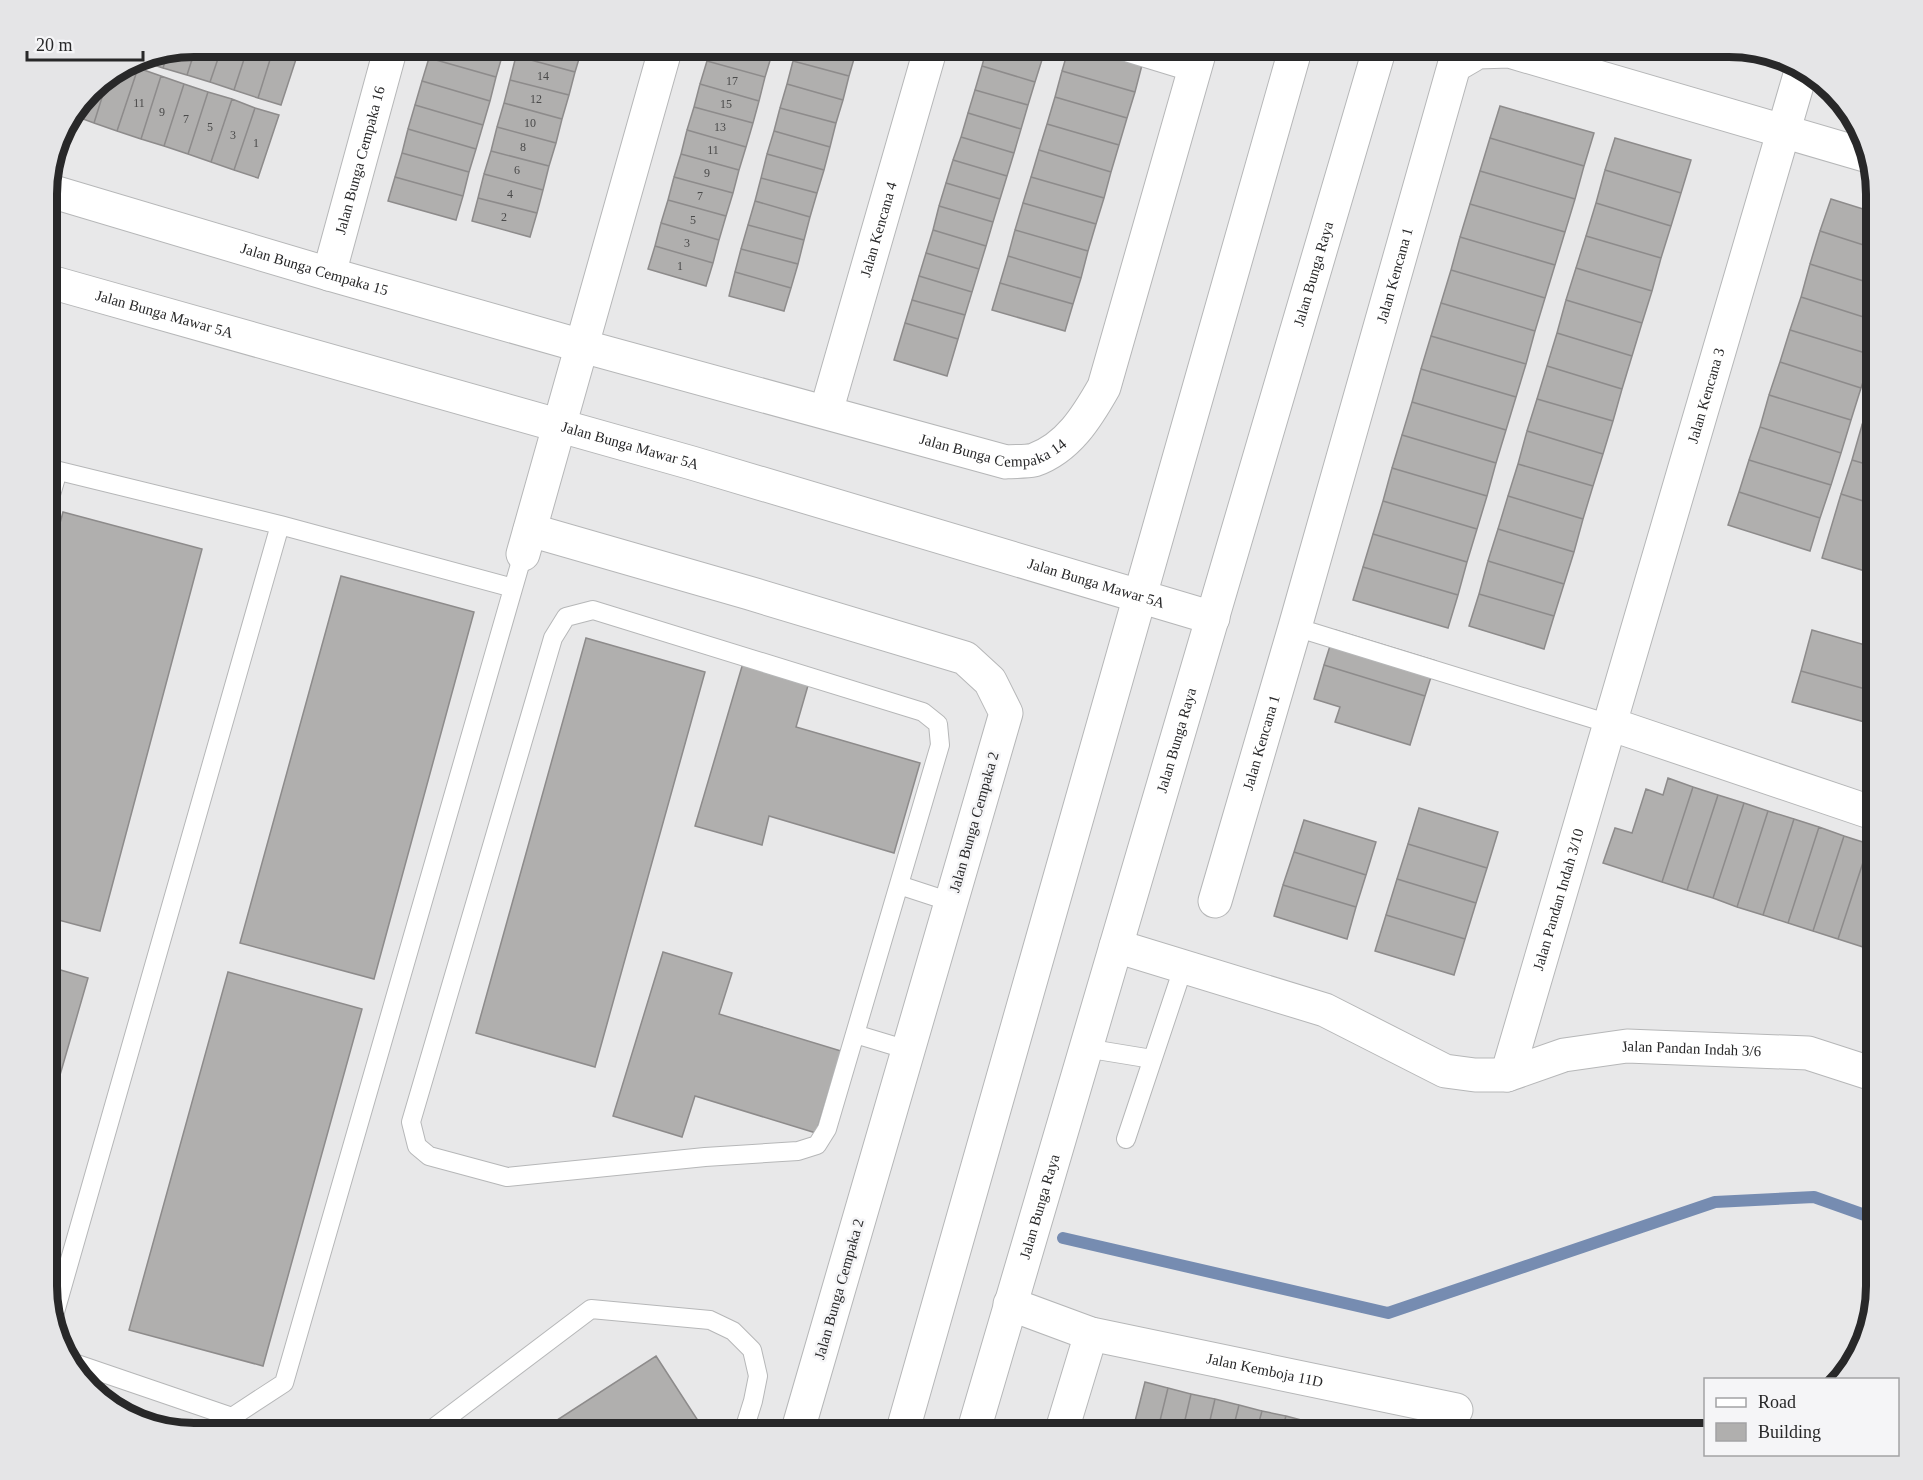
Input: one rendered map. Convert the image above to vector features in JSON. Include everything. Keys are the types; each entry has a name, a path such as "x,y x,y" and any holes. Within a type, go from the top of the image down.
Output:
{"street":[{"name":"Jalan Bunga Cempaka 16","path":"329,274 388,57"},
{"path":"527,542 663,57"},
{"name":"Jalan Kencana 4","path":"826,412 928,57"},
{"path":"905,1423 1081,799 1142,597 1293,57"},
{"name":"Jalan Bunga Raya","path":"977,1423 1019,1308 1084,1048 1213,618 1377,57"},
{"path":"1370,81 1388,57"},
{"name":"Jalan Kencana 1","path":"1215,901 1454,66 1469,57"},
{"name":"Jalan Kencana 1","path":"1530,57 1860,154"},
{"name":"Jalan Bunga Cempaka 14","path":"582,346 1006,462 1032,460 1055,449 1084,422 1104,387 1197,60"},
{"name":"Jalan Kencana 3","path":"1610,724 1800,76"},
{"name":"Jalan Bunga Cempaka 15","path":"57,193 582,346"},
{"name":"Jalan Bunga Mawar 5A","path":"57,284 692,463 1213,618"},
{"name":"Jalan Bunga Cempaka 2","path":"527,542 748,592 964,658 990,681 1006,713 800,1423"},
{"path":"1610,724 1866,811"},
{"name":"Jalan Pandan Indah 3/10","path":"1507,1076 1610,724"},
{"path":"1116,946 1325,1010 1445,1071 1507,1076"},
{"name":"Jalan Pandan Indah 3/6","path":"1507,1076 1564,1054 1627,1046 1808,1053 1866,1072"},
{"name":"Jalan Kemboja 11D","path":"1019,1308 1082,1331 1456,1410"},
{"path":"1063,1423 1082,1331"}],"lane":[{"path":"1178,57 1197,60"},
{"path":"57,471 280,525 513,588"},
{"path":"58,1301 280,525"},
{"path":"222,1423 284,1383 527,542"},
{"path":"592,610 923,712 938,724 940,745 899,885 827,1129 817,1145 798,1151 705,1157 507,1177 429,1156 417,1146 411,1122 553,638 566,617 592,610"},
{"path":"1295,627 1610,724"},
{"path":"899,885 951,902"},
{"path":"1126,1138 1184,968"},
{"path":"855,1034 908,1050"},
{"path":"1084,1048 1152,1059"},
{"path":"441,1423 591,1309 710,1320 733,1331 752,1350 758,1376 746,1423"},
{"path":"83,1366 232,1417"}],"building":[{"path":"193,57 187,75 163,68 165,60"},
{"path":"193,57 219,57 210,82 187,75"},
{"path":"219,57 245,57 234,90 210,82"},
{"path":"245,57 271,57 258,98 234,90"},
{"path":"271,57 297,57 281,105 258,98"},
{"path":"429,57 502,57 496,77"},
{"path":"516,57 575,72 569,95 510,80"},
{"path":"520,57 580,57 575,72"},
{"path":"708,57 771,57 765,77 707,61"},
{"path":"794,57 855,57 849,76 793,61"},
{"path":"984,57 1043,57 1035,82 982,66"},
{"path":"1066,57 1113,57 1142,65 1135,92 1062,71"},
{"path":"429,58 496,77 490,101 422,81"},
{"path":"165,60 163,68 151,64"},
{"path":"707,61 765,77 759,101 700,84"},
{"path":"793,61 849,76 843,100 787,84"},
{"path":"982,66 1035,82 1028,105 975,90"},
{"path":"138,69 117,131 94,123 104,90"},
{"path":"138,69 161,76 141,139 117,131"},
{"path":"1062,71 1135,92 1127,118 1055,97"},
{"path":"161,76 184,84 164,146 141,139"},
{"path":"510,80 569,95 562,119 504,103"},
{"path":"422,81 490,101 483,125 415,105"},
{"path":"184,84 208,92 188,154 164,146"},
{"path":"700,84 759,101 753,123 694,107"},
{"path":"787,84 843,100 836,123 780,108"},
{"path":"104,90 94,123 80,118"},
{"path":"975,90 1028,105 1021,129 968,113"},
{"path":"208,92 232,99 211,162 188,154"},
{"path":"1055,97 1127,118 1119,145 1047,124"},
{"path":"232,99 255,108 234,170 211,162"},
{"path":"504,103 562,119 556,143 497,127"},
{"path":"415,105 483,125 476,149 408,129"},
{"path":"1500,106 1594,133 1584,166 1490,138"},
{"path":"694,107 753,123 746,147 687,130"},
{"path":"255,108 279,115 258,178 234,170"},
{"path":"780,108 836,123 830,147 774,131"},
{"path":"968,113 1021,129 1014,153 961,137"},
{"path":"1047,124 1119,145 1111,172 1039,150"},
{"path":"497,127 556,143 549,166 491,151"},
{"path":"408,129 476,149 469,172 402,153"},
{"path":"687,130 746,147 739,170 681,154"},
{"path":"774,131 830,147 824,170 767,154"},
{"path":"961,137 1014,153 1007,176 953,160"},
{"path":"1490,138 1584,166 1575,199 1480,171"},
{"path":"1615,138 1691,160 1681,193 1605,170"},
{"path":"1039,150 1111,172 1104,198 1031,177"},
{"path":"491,151 549,166 543,190 484,174"},
{"path":"402,153 469,172 463,196 395,177"},
{"path":"681,154 739,170 733,193 674,177"},
{"path":"767,154 824,170 817,193 761,178"},
{"path":"953,160 1007,176 1000,199 946,183"},
{"path":"1605,170 1681,193 1671,226 1596,203"},
{"path":"1480,171 1575,199 1565,232 1470,204"},
{"path":"484,174 543,190 537,213 478,198"},
{"path":"395,177 463,196 456,220 388,201"},
{"path":"674,177 733,193 726,216 668,200"},
{"path":"1031,177 1104,198 1096,224 1023,203"},
{"path":"761,178 817,193 810,217 755,201"},
{"path":"946,183 1000,199 993,222 939,206"},
{"path":"478,198 537,213 530,237 472,221"},
{"path":"1831,199 1866,210 1866,246 1820,231"},
{"path":"668,200 726,216 719,240 661,223"},
{"path":"755,201 810,217 804,240 748,225"},
{"path":"1023,203 1096,224 1088,251 1015,230"},
{"path":"1596,203 1671,226 1661,258 1586,236"},
{"path":"1470,204 1565,232 1555,265 1460,237"},
{"path":"939,206 993,222 986,246 933,230"},
{"path":"661,223 719,240 713,263 655,246"},
{"path":"748,225 804,240 798,264 741,249"},
{"path":"933,230 986,246 979,269 926,253"},
{"path":"1015,230 1088,251 1081,278 1008,256"},
{"path":"1820,231 1866,246 1866,282 1810,264"},
{"path":"1586,236 1661,258 1652,291 1576,268"},
{"path":"1460,237 1555,265 1545,298 1451,270"},
{"path":"655,246 713,263 706,286 648,269"},
{"path":"741,249 798,264 791,288 735,272"},
{"path":"926,253 979,269 972,292 919,276"},
{"path":"1008,256 1081,278 1073,304 1000,283"},
{"path":"1810,264 1866,282 1866,318 1801,297"},
{"path":"1576,268 1652,291 1642,323 1566,300"},
{"path":"1451,270 1545,298 1535,331 1441,303"},
{"path":"735,272 791,288 784,311 729,296"},
{"path":"919,276 972,292 965,315 912,300"},
{"path":"1000,283 1073,304 1065,331 992,310"},
{"path":"1801,297 1866,318 1866,353 1790,330"},
{"path":"912,300 965,315 958,339 905,323"},
{"path":"1566,300 1642,323 1632,356 1557,333"},
{"path":"1441,303 1535,331 1526,364 1431,336"},
{"path":"905,323 958,339 947,376 894,360"},
{"path":"1790,330 1866,353 1866,373 1861,388 1780,362"},
{"path":"1557,333 1632,356 1622,389 1547,366"},
{"path":"1431,336 1526,364 1516,397 1421,369"},
{"path":"1780,362 1861,388 1851,420 1769,395"},
{"path":"1547,366 1622,389 1613,421 1537,399"},
{"path":"1421,369 1516,397 1506,430 1412,402"},
{"path":"1769,395 1851,420 1841,453 1760,427"},
{"path":"1537,399 1613,421 1603,454 1527,431"},
{"path":"1412,402 1506,430 1496,463 1402,435"},
{"path":"1866,411 1866,426 1862,425"},
{"path":"1862,425 1866,426 1866,464 1852,460"},
{"path":"1760,427 1841,453 1831,485 1749,460"},
{"path":"1527,431 1603,454 1593,486 1518,464"},
{"path":"1402,435 1496,463 1487,496 1392,468"},
{"path":"1749,460 1831,485 1820,518 1739,492"},
{"path":"1852,460 1866,464 1866,502 1841,494"},
{"path":"1518,464 1593,486 1583,519 1508,496"},
{"path":"1392,468 1487,496 1477,529 1383,501"},
{"path":"1739,492 1820,518 1810,551 1728,525"},
{"path":"1841,494 1866,502 1865,571 1822,558"},
{"path":"1508,496 1583,519 1574,552 1498,529"},
{"path":"1383,501 1477,529 1467,562 1373,534"},
{"path":"63,512 202,549 100,931 57,920 57,534"},
{"path":"1498,529 1574,552 1564,584 1488,561"},
{"path":"1373,534 1467,562 1458,595 1363,567"},
{"path":"1488,561 1564,584 1554,616 1479,594"},
{"path":"1363,567 1458,595 1448,628 1353,600"},
{"path":"341,576 474,612 374,979 240,943"},
{"path":"1479,594 1554,616 1544,649 1469,626"},
{"path":"1335,630 1436,661 1425,696 1324,665"},
{"path":"1812,630 1866,645 1866,689 1801,671"},
{"path":"586,638 705,672 595,1067 476,1033"},
{"path":"743,663 809,682 796,727 920,763 894,853 769,816 762,845 695,826"},
{"path":"1324,665 1425,696 1410,745 1335,722 1340,707 1314,699"},
{"path":"1801,671 1866,689 1866,722 1792,702"},
{"path":"1668,778 1693,787 1662,882 1603,863 1615,828 1632,833 1646,789 1663,795"},
{"path":"1693,787 1718,795 1687,890 1662,882"},
{"path":"1718,795 1744,803 1713,898 1687,890"},
{"path":"1744,803 1768,811 1737,907 1713,898"},
{"path":"1419,808 1498,832 1487,868 1408,844"},
{"path":"1768,811 1794,819 1763,915 1737,907"},
{"path":"1794,819 1819,827 1788,923 1763,915"},
{"path":"1304,820 1376,842 1366,875 1294,852"},
{"path":"1819,827 1844,836 1813,931 1788,923"},
{"path":"1844,836 1866,843 1866,853 1838,939 1813,931"},
{"path":"1408,844 1487,868 1476,903 1397,879"},
{"path":"1294,852 1366,875 1356,907 1283,885"},
{"path":"1866,853 1866,938 1863,947 1838,939"},
{"path":"1397,879 1476,903 1465,939 1386,915"},
{"path":"1283,885 1356,907 1347,939 1274,916"},
{"path":"1386,915 1465,939 1454,975 1375,951"},
{"path":"663,952 732,973 719,1014 841,1051 816,1133 695,1096 682,1137 613,1116"},
{"path":"57,969 88,978 57,1085"},
{"path":"228,972 362,1009 263,1366 129,1330"},
{"path":"656,1356 700,1423 552,1423"},
{"path":"1145,1382 1168,1388 1159,1423 1135,1423"},
{"path":"1168,1388 1191,1394 1184,1423 1159,1423"},
{"path":"1191,1394 1215,1399 1209,1423 1184,1423"},
{"path":"1215,1399 1239,1405 1234,1423 1209,1423"},
{"path":"1239,1405 1262,1411 1259,1423 1234,1423"},
{"path":"1262,1411 1286,1416 1284,1423 1259,1423"},
{"path":"1286,1416 1309,1422 1309,1423 1284,1423"}],"waterway":[{"path":"1063,1238 1388,1313 1715,1202 1814,1197 1866,1215"}]}
